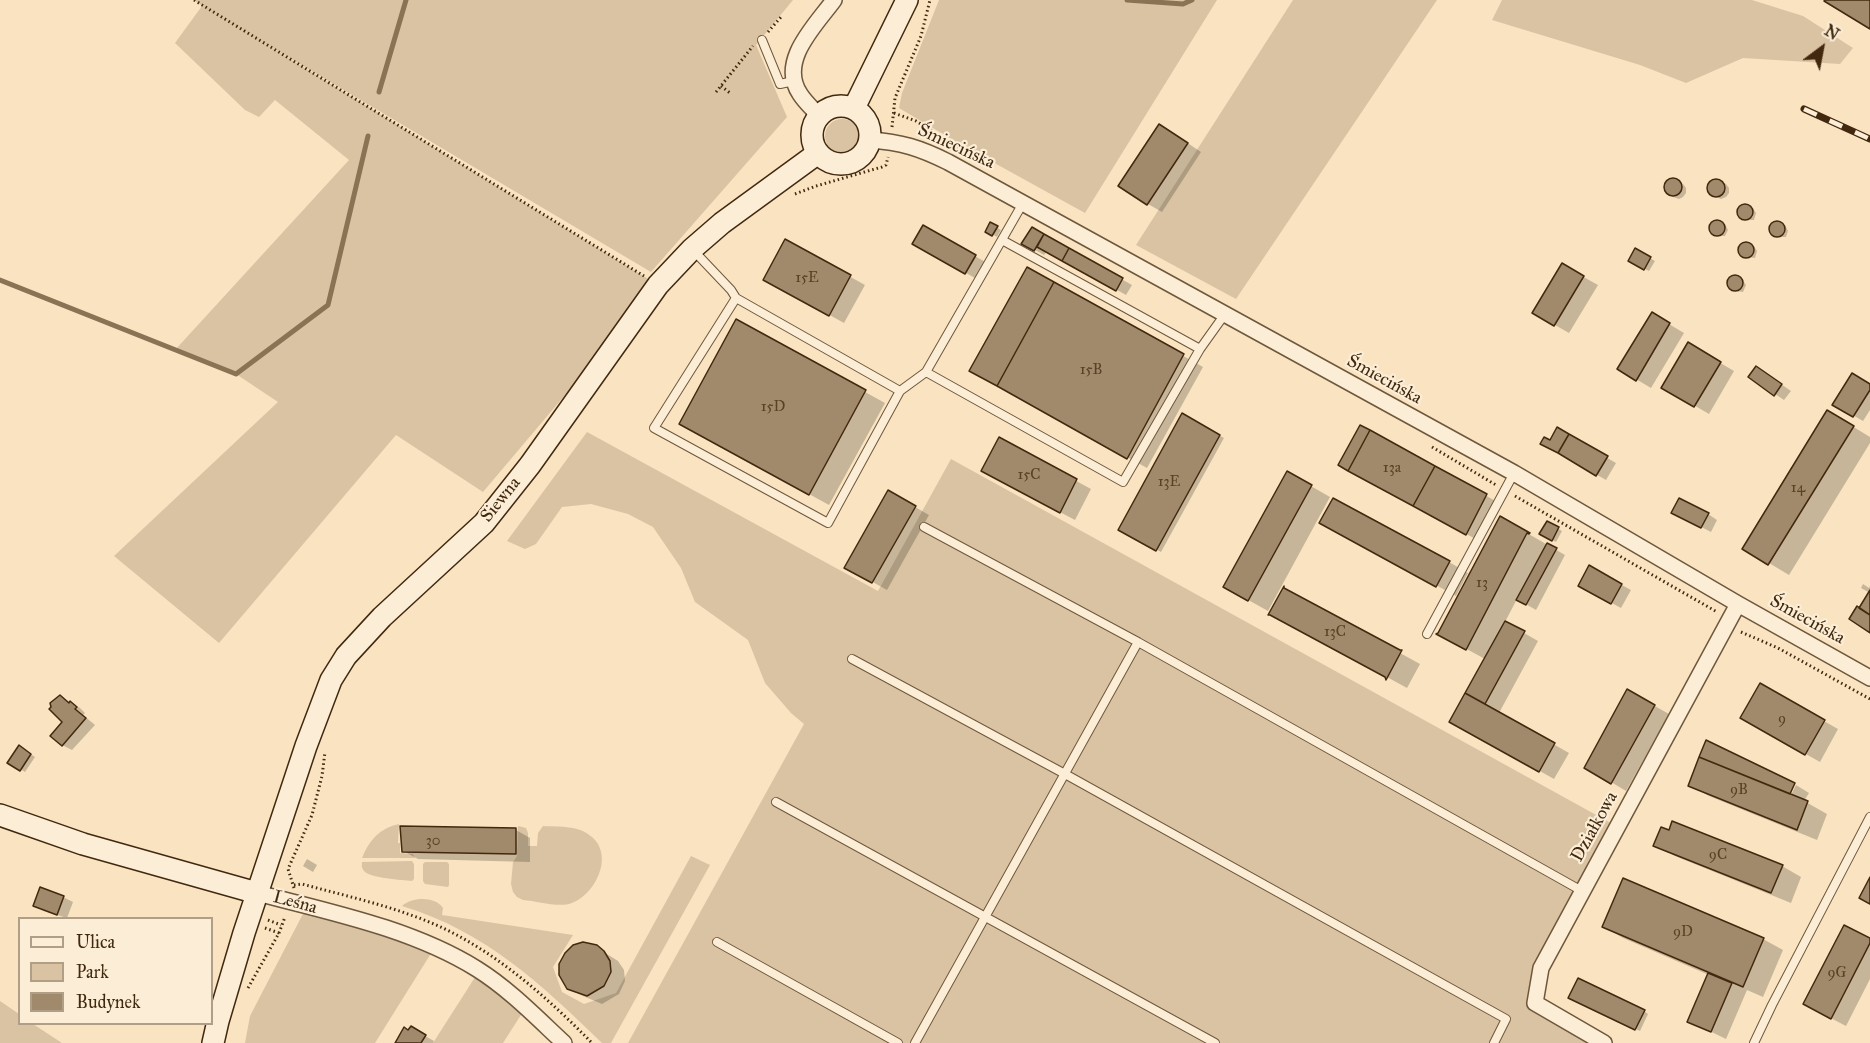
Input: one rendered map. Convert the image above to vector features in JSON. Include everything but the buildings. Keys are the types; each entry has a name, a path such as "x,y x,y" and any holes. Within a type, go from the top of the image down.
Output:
{"main road":[{"path":"854,108 907,0"},
{"path":"835,106 854,108 867,121 871,134 881,140 850,163 841,165 832,163 818,153 812,139 814,122 824,111 835,106"},
{"name":"Siewna","path":"213,1043 257,893 306,746 331,680 346,656 382,617 484,523 530,465 658,285 692,249 722,223 818,153"},
{"name":"Leśna","path":"0,815 83,844 257,893"}],"street":[{"path":"819,116 800,94 794,81 793,64 800,48 834,0"},
{"name":"Śmiecińska","path":"881,140 922,149 1023,203 1514,473 1870,678"},
{"name":"Działkowa","path":"1604,1043 1535,1003 1541,968 1738,604"},
{"name":"Leśna","path":"257,893 404,934 458,958 526,1007 564,1043"}],"lane":[{"path":"762,40 780,84 794,81"},
{"path":"736,298 654,428 828,523 900,391 927,372 1023,203"},
{"path":"1002,240 1200,349"},
{"path":"692,249 736,298 900,391"},
{"path":"927,372 1123,482 1200,349 1226,314"},
{"path":"1427,634 1514,473"},
{"path":"924,527 1138,642 1582,891"},
{"path":"915,1043 1138,642"},
{"path":"852,659 1065,774 1506,1019 1494,1043"},
{"path":"776,802 1215,1043"},
{"path":"1754,1043 1870,817"},
{"path":"717,942 898,1043"}],"path":[{"path":"194,0 658,285"},
{"path":"789,196 886,165 881,140 895,98 921,36 930,0"},
{"path":"717,92 759,38 762,40 781,17"},
{"path":"721,86 730,93"},
{"path":"247,991 279,933 292,902 295,890 288,868 312,814 322,776 326,744"}],"green space":[{"path":"194,0 793,0 756,45 787,117 651,272 256,38 658,285 483,492 396,435 219,643 114,556 278,402 236,374 175,350 349,160 275,100 259,117 245,110 175,43 202,6"},
{"path":"939,0 1217,0 1085,213 899,108 902,93"},
{"path":"1293,0 1437,0 1236,299 1136,245"},
{"path":"1502,0 1752,0 1803,16 1853,48 1840,64 1743,58 1686,83 1640,65 1492,20"},
{"path":"842,119 854,124 859,136 854,148 842,153 830,148 825,136 830,124"},
{"path":"587,432 878,591 951,459 1618,827 1541,968 1535,1003 1604,1043 628,1043 804,724 791,713 765,683 748,640 695,602 681,568 653,527 628,514 591,504 562,507 536,544 525,549 507,541"},
{"path":"399,824 400,853 413,854 415,858 362,858 376,836 386,828"},
{"path":"518,826 526,828 528,846 537,846 538,833 543,826 581,830 592,837 599,845 602,855 601,865 599,875 586,893 578,900 564,905 523,900 517,897 511,884 513,862 517,856"},
{"path":"691,856 710,865 611,1043 602,1043 534,980 486,945 432,917 402,906 423,899 435,901 443,908 442,915 573,935 553,967 562,992 584,1004 616,993"},
{"path":"412,861 414,879 412,881 373,875 364,871 362,866 362,862"},
{"path":"425,862 447,862 449,864 448,887 425,884 423,864"},
{"path":"307,906 435,947 375,1043 245,1043 250,1016"},
{"path":"479,971 526,1007 503,1043 433,1043"},
{"path":"0,1001 18,1013 18,1025 35,1025 62,1043 0,1043"}],"waterway":[{"path":"379,92 406,0"},
{"path":"1127,0 1183,4 1192,0"},
{"path":"0,280 236,374 328,305 368,136"}],"railway":[{"path":"1804,109 1870,139"}]}
